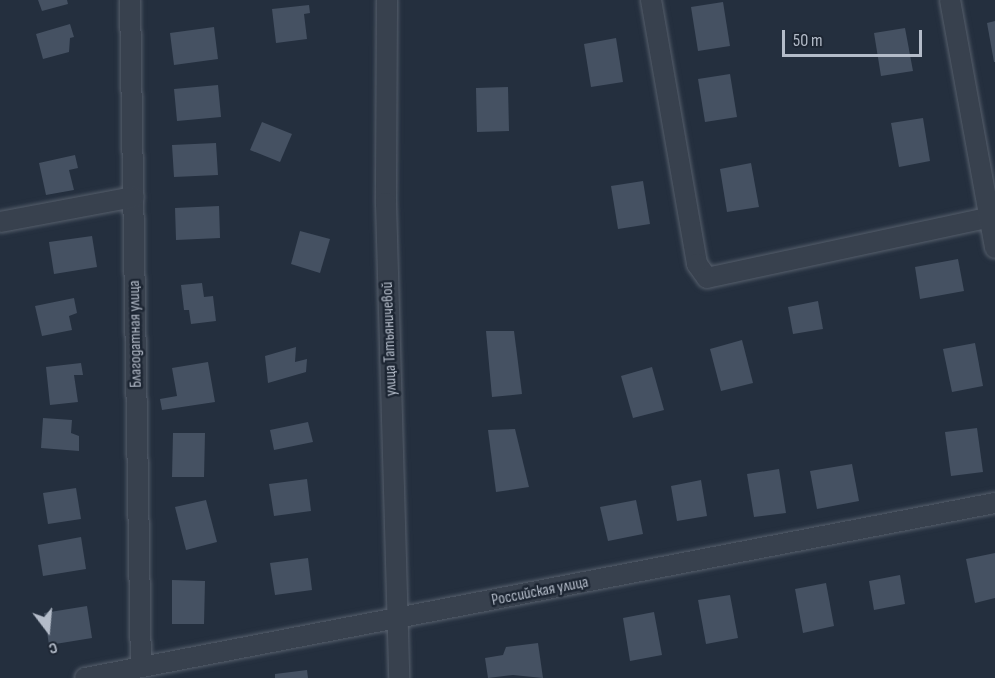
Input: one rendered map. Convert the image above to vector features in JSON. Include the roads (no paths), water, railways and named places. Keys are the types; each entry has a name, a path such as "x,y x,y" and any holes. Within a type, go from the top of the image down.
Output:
{"street":[{"name":"Благодатная улица","path":"130,0 141,667"},
{"name":"улица Татьяничевой","path":"387,0 386,203 399,678"},
{"path":"651,0 697,264 707,278 992,217"},
{"path":"950,0 992,217 995,248"},
{"path":"0,222 134,197"},
{"name":"Российская улица","path":"85,678 995,503"}]}
